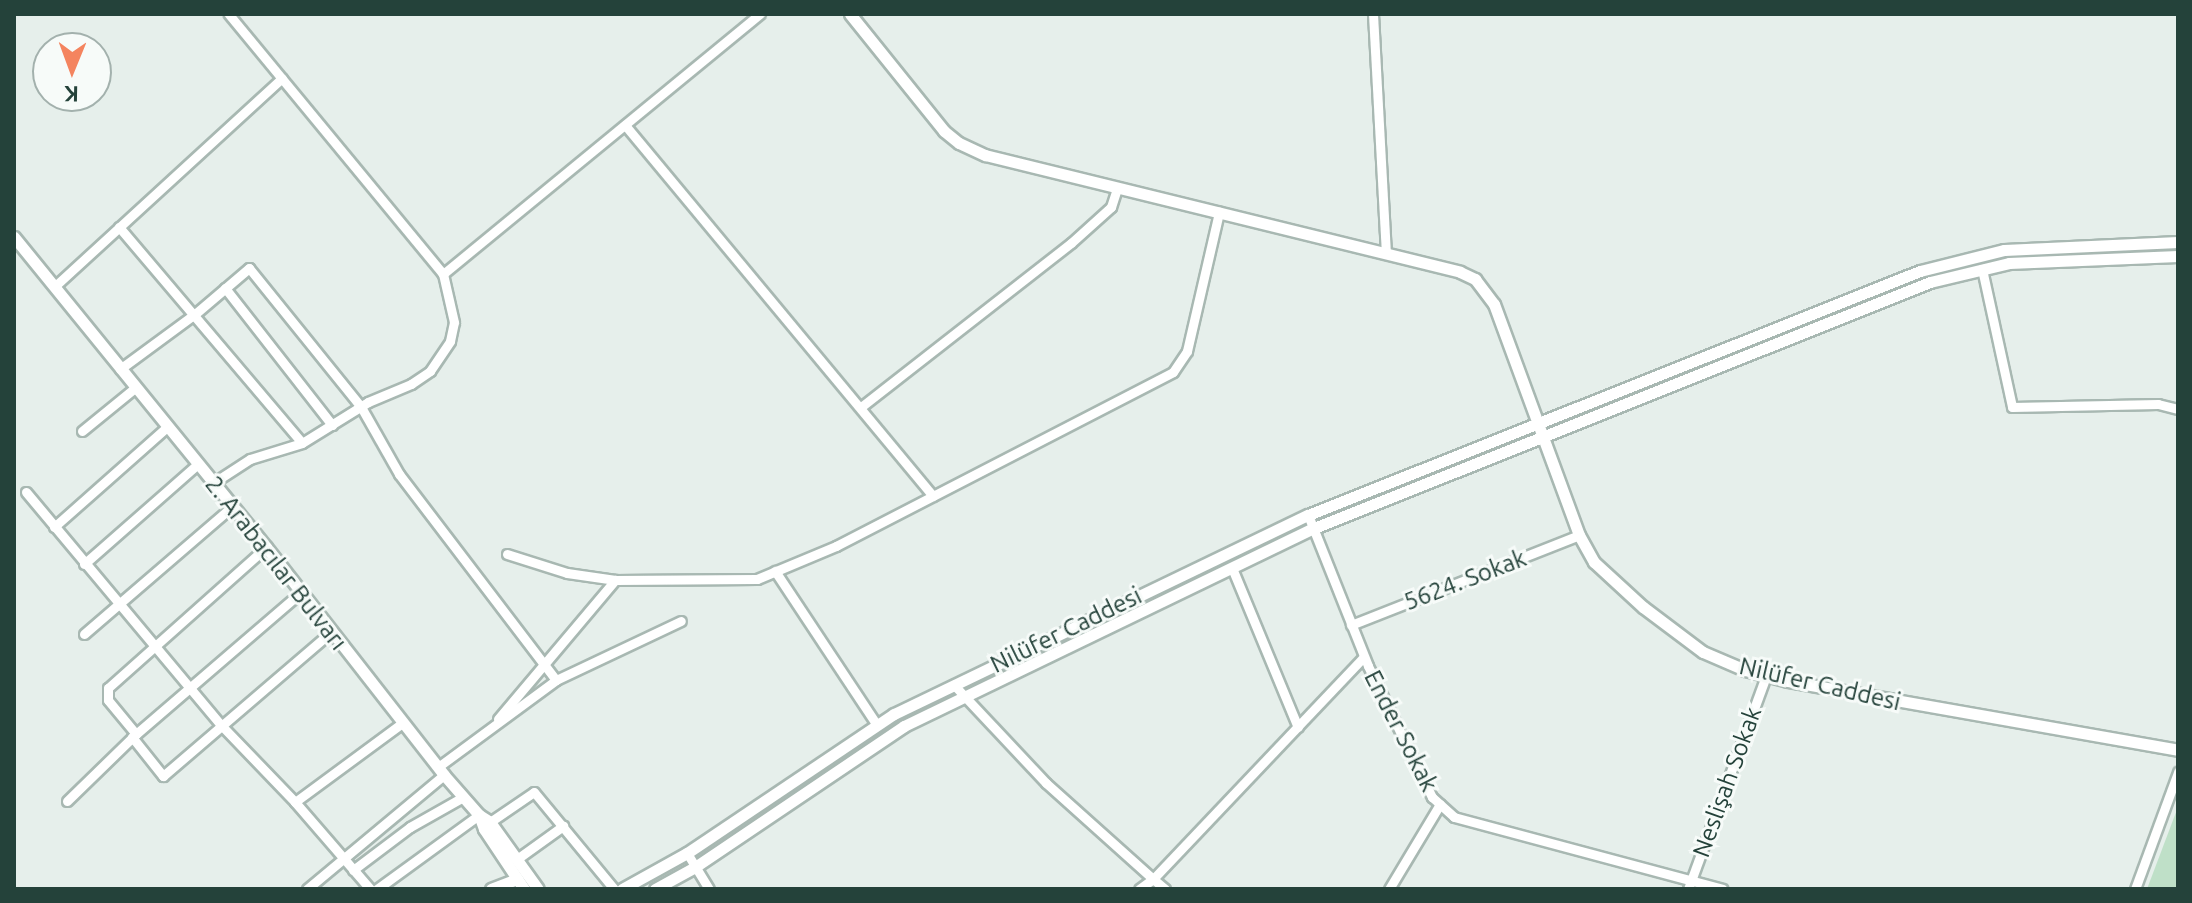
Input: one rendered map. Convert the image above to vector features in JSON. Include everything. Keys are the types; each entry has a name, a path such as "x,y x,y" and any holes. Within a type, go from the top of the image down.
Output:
{"street":[{"path":"213,483 250,459 302,443 361,407 411,384 430,371 450,341 454,322 443,274 229,14"},
{"path":"443,274 760,14"},
{"path":"1373,14 1386,253"},
{"path":"856,16 944,131 959,143 985,155 1386,253 1460,272 1475,279 1494,304 1540,430"},
{"path":"54,287 282,78"},
{"path":"625,125 933,496"},
{"path":"861,407 1071,243 1111,207 1117,189"},
{"path":"507,554 567,573 615,580 757,579 836,546 1173,372 1187,351 1219,212"},
{"path":"119,227 302,443"},
{"name":"2. Arabacılar Bulvarı","path":"14,237 266,547 402,723 517,859 538,889"},
{"name":"Nilüfer Caddesi","path":"622,889 687,853 877,725 1308,515 1540,430 1905,277 1955,260 2031,247 2178,242"},
{"path":"655,889 695,867 904,726 1314,528 1540,430 1869,304 1982,269 2074,258 2178,256"},
{"path":"120,369 195,314 249,268 361,407 399,474 556,680"},
{"path":"1982,269 2012,407 2158,404 2178,409"},
{"path":"225,288 332,425"},
{"path":"82,431 135,388"},
{"path":"54,527 167,427"},
{"name":"Nilüfer Caddesi","path":"1540,430 1579,535 1594,562 1643,607 1703,652 1766,676 2178,750"},
{"path":"84,564 198,464"},
{"path":"26,492 221,725 295,802 370,889"},
{"path":"84,634 233,506"},
{"name":"Ender Sokak","path":"1308,515 1364,657 1409,755 1432,797 1454,817 1690,885 1723,889"},
{"name":"5624. Sokak","path":"1351,625 1579,535"},
{"path":"266,547 152,645 108,688 108,700 163,776 331,632"},
{"path":"1232,568 1298,727"},
{"path":"775,571 877,725"},
{"path":"491,728 544,661 615,580"},
{"path":"67,801 134,736 301,592"},
{"path":"307,889 491,728 556,680 681,621"},
{"path":"1139,889 1153,879 1364,657"},
{"name":"Neslişah Sokak","path":"1690,885 1766,676"},
{"path":"954,685 1046,783 1165,889"},
{"path":"295,802 402,723"},
{"path":"2135,889 2178,772"},
{"path":"377,889 484,818 534,792 614,889"},
{"path":"353,870 410,827 463,797"},
{"path":"1389,889 1440,804"},
{"path":"484,818 484,829 521,884 491,889"},
{"path":"517,859 563,826"},
{"path":"687,853 709,889"}],"green space":[{"path":"2178,807 2178,889 2147,889"}]}
